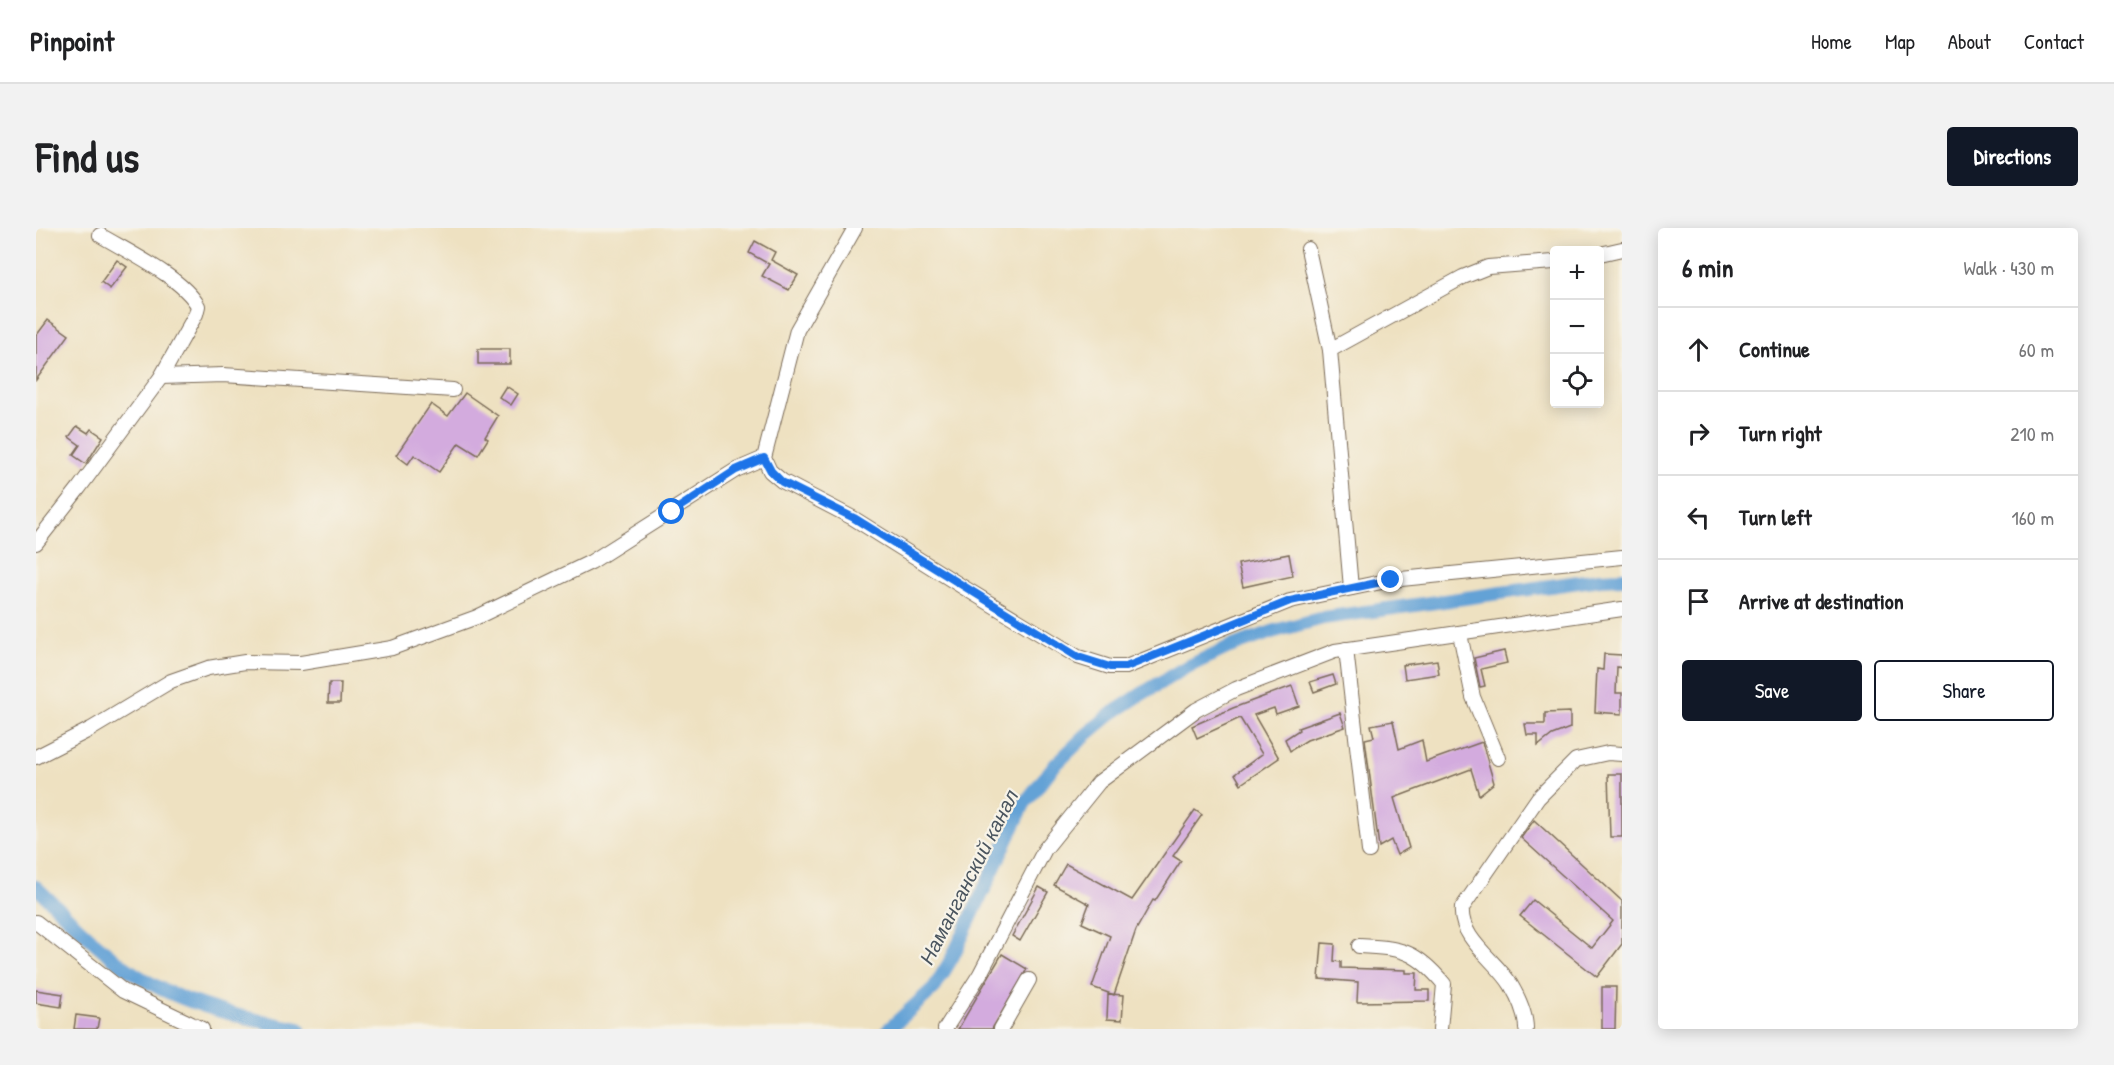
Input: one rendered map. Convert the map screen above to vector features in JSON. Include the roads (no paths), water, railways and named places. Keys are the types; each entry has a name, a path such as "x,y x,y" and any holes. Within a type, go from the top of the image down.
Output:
{"street":[{"path":"855,228 797,330 764,458 771,471 782,482 854,518 1078,657 1110,667 1126,667 1290,601 1391,580 1622,557"},
{"path":"36,543 161,377 196,314 198,306 193,297 176,281 100,235"},
{"path":"1308,249 1330,350 1351,588"},
{"path":"1604,253 1622,249"},
{"path":"1330,350 1463,277 1488,267 1550,262"},
{"path":"161,377 223,375 453,390"},
{"path":"36,757 91,729 171,681 208,668 245,662 301,663 392,648 477,617 591,562 736,470 764,458"},
{"path":"945,1029 980,974 1046,849 1099,782 1196,710 1236,689 1335,651 1622,609"},
{"path":"1460,634 1473,697 1498,758"},
{"path":"1346,649 1369,851"},
{"path":"1526,1029 1526,1021 1511,984 1466,930 1461,918 1462,908 1538,798 1576,760 1608,753 1622,754"},
{"path":"36,922 123,991 202,1029"},
{"path":"1359,946 1394,948 1420,959 1437,976 1444,984 1440,1029"},
{"path":"1001,1029 1029,980"}],"waterway":[{"name":"Наманганский канал","path":"889,1029 934,988 952,958 1024,804 1053,767 1086,735 1111,714 1140,695 1183,669 1227,648 1275,631 1323,618 1600,579 1622,578"},
{"name":"Наманганский канал","path":"36,887 109,954 154,985 194,1003 299,1029"}]}
